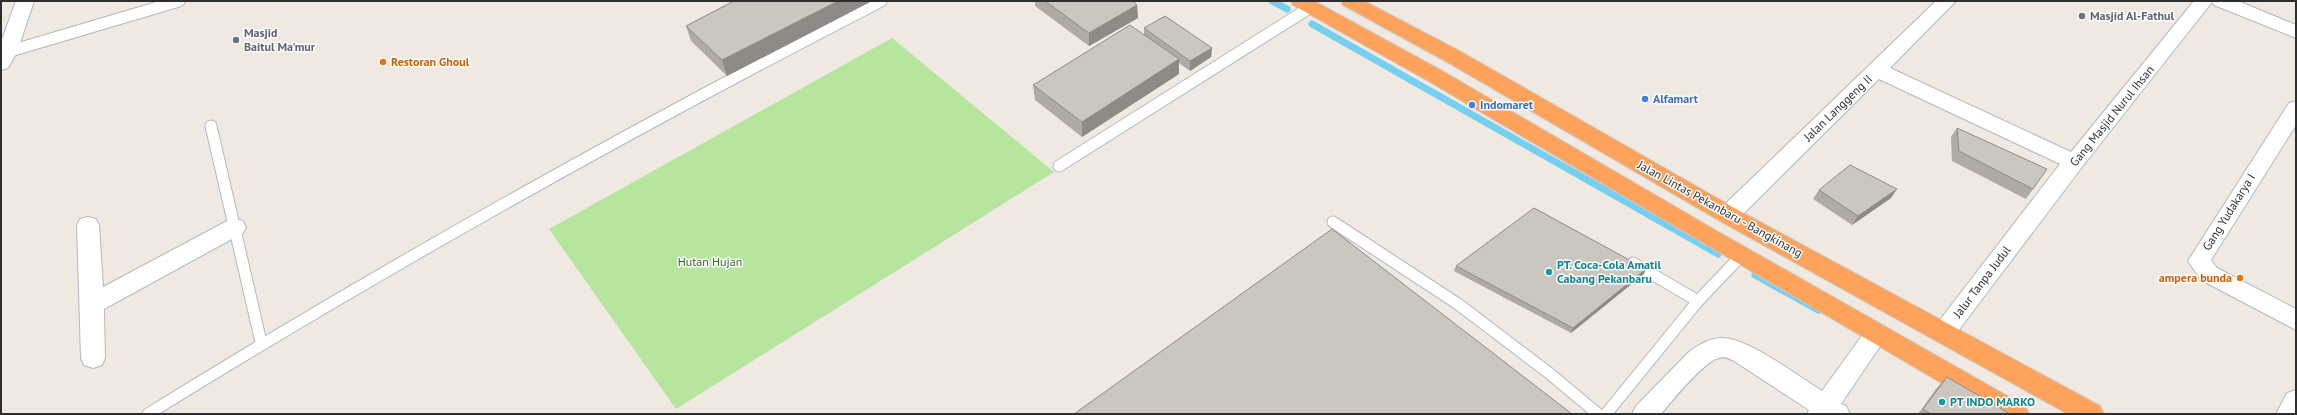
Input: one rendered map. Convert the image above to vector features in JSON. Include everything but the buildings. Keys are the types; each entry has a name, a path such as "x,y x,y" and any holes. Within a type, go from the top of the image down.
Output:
{"highway":[{"name":"Jalan Lintas Pekanbaru - Bangkinang","path":"1354,2 1456,58 1728,215 1944,332 2091,414"},
{"path":"1305,4 1437,77 1741,256 2016,414"},
{"path":"1437,77 1456,58"}],"street":[{"path":"4,57 26,1"},
{"name":"Jalan Langgeng II","path":"1728,215 1947,1"},
{"name":"Gang Masjid Nurul Ihsan","path":"2021,231 2074,162 2204,1"},
{"path":"2221,1 2296,32"},
{"path":"1878,70 2074,162"},
{"name":"Gang Yudakarya I","path":"2296,108 2199,261 2209,274 2296,320"},
{"path":"88,225 93,358"},
{"path":"92,304 234,227"},
{"name":"Jalur Tanpa Judul","path":"1944,332 2021,231"},
{"path":"1645,414 1702,355 1714,348 1728,348 1743,354 1828,412 1876,333"},
{"path":"2289,414 2296,401"}],"lane":[{"path":"4,57 179,1"},
{"path":"148,414 261,342 447,232 706,90 881,1"},
{"path":"1059,166 1305,4"},
{"path":"211,126 261,342"},
{"path":"1333,222 1458,304 1549,373 1598,414"},
{"path":"1606,414 1698,301 1741,256"},
{"path":"1629,261 1698,301"}],"green space":[{"name":"Hutan Hujan","path":"892,38 1054,172 676,409 549,229"}],"waterway":[{"path":"1272,1 1287,9"},
{"path":"1312,24 1718,254"},
{"path":"1755,275 1818,310"}],"place":[{"name":"Masjid Al-Fathul","path":"2082,16"},
{"name":"Masjid Baitul Ma'mur","path":"236,40"},
{"name":"Restoran Ghoul","path":"383,62"},
{"name":"Alfamart","path":"1645,99"},
{"name":"Indomaret","path":"1472,105"},
{"name":"PT. Coca-Cola Amatil Cabang Pekanbaru","path":"1549,272"},
{"name":"ampera bunda","path":"2240,278"},
{"name":"PT INDO MARKO","path":"1942,402"}]}
